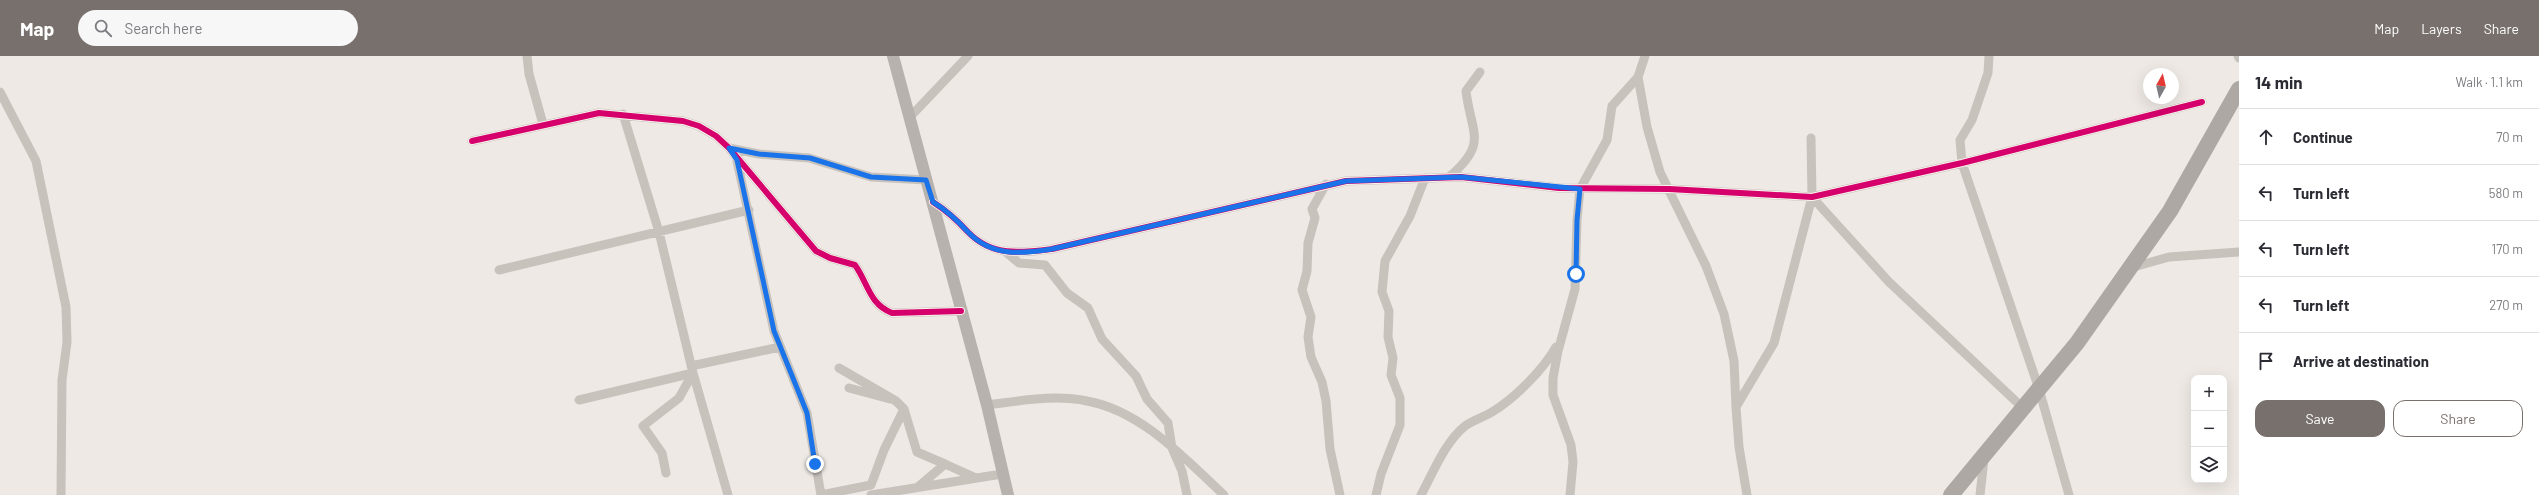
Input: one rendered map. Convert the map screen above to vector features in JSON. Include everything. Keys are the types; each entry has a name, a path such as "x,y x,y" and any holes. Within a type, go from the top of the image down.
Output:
{"highway":[{"path":"1951,495 2077,343 2170,211 2238,93"}],"main road":[{"path":"893,56 987,405 1008,495"}],"street":[{"path":"527,56 529,74 543,124"},
{"path":"910,117 968,56"},
{"path":"1570,495 1573,462 1571,445 1553,395 1555,364 1575,289 1577,220 1580,189 1607,140 1612,106 1638,77 1645,56"},
{"path":"1989,56 1988,73 1972,120 1960,140 1962,162 2039,389 2069,495"},
{"path":"1449,177 1464,164 1476,142 1466,91 1480,72"},
{"path":"1638,77 1646,127 1660,172 1706,266 1724,314 1734,361 1739,447 1747,495"},
{"path":"0,92 36,161 66,307 67,342 62,380 60,495"},
{"path":"1006,253 1021,254 1052,249 1224,210 1326,184 1346,181 1449,177 1482,178 1534,186 1580,189 1669,189 1812,197 1962,162 2202,102"},
{"path":"472,141 543,124 599,113 623,114 683,121 699,126 716,136 729,148 737,160 816,251 830,258 855,265 872,300 882,309 892,313 961,311"},
{"path":"623,114 659,232 692,370 728,495"},
{"path":"1736,407 1774,343 1812,197 1811,138"},
{"path":"729,148 759,154 810,158 871,177 926,180"},
{"path":"737,160 749,210 767,303 780,347 807,413 821,495 871,485 884,450 904,409"},
{"path":"1376,495 1381,474 1400,425 1400,398 1391,375 1393,358 1388,337 1389,311 1382,292 1385,261 1410,216 1425,178"},
{"path":"1326,184 1312,209 1315,218 1302,290 1311,317 1308,337 1311,357 1322,382 1326,401 1330,449 1340,495"},
{"path":"1812,197 1889,282 2023,408"},
{"path":"933,202 946,210 978,241 1006,253 1019,263 1045,265 1067,293 1088,308 1102,339 1136,376 1147,399 1168,423 1172,448 1182,471 1187,495"},
{"path":"499,270 749,210"},
{"path":"2130,268 2169,257 2239,252"},
{"path":"1421,495 1446,449 1465,426 1492,412 1512,396 1546,364 1563,336"},
{"path":"579,400 780,347"},
{"path":"839,368 894,400 904,409 917,452 976,478"},
{"path":"666,473 662,453 643,426 679,398 692,370"},
{"path":"849,388 883,399 894,400"},
{"path":"987,405 1042,398 1088,401 1131,419 1172,448 1224,495"},
{"path":"1980,495 1984,455"},
{"path":"919,491 945,464"},
{"path":"871,495 919,491 930,485 1002,474"}],"cycle path":[{"path":"933,202 952,216 977,240 987,246 1007,251 1029,252 1052,249 1346,181 1461,177 1559,188 1669,189 1812,197 1962,163 2202,102"},
{"path":"472,141 599,113 683,121 699,126 716,136 729,148 816,251 830,258 855,265 874,299 884,309 892,313 961,311"}],"route":[{"path":"815,464 807,413 799,397 774,331 737,160 729,148 759,154 796,156 826,161 842,168 871,177 898,180 926,180 933,202 946,210 960,222 978,241 993,249 1006,253 1021,254 1052,249 1234,208 1247,203 1326,184 1346,181 1461,177 1482,178 1534,186 1580,189 1577,220 1576,274"}]}
